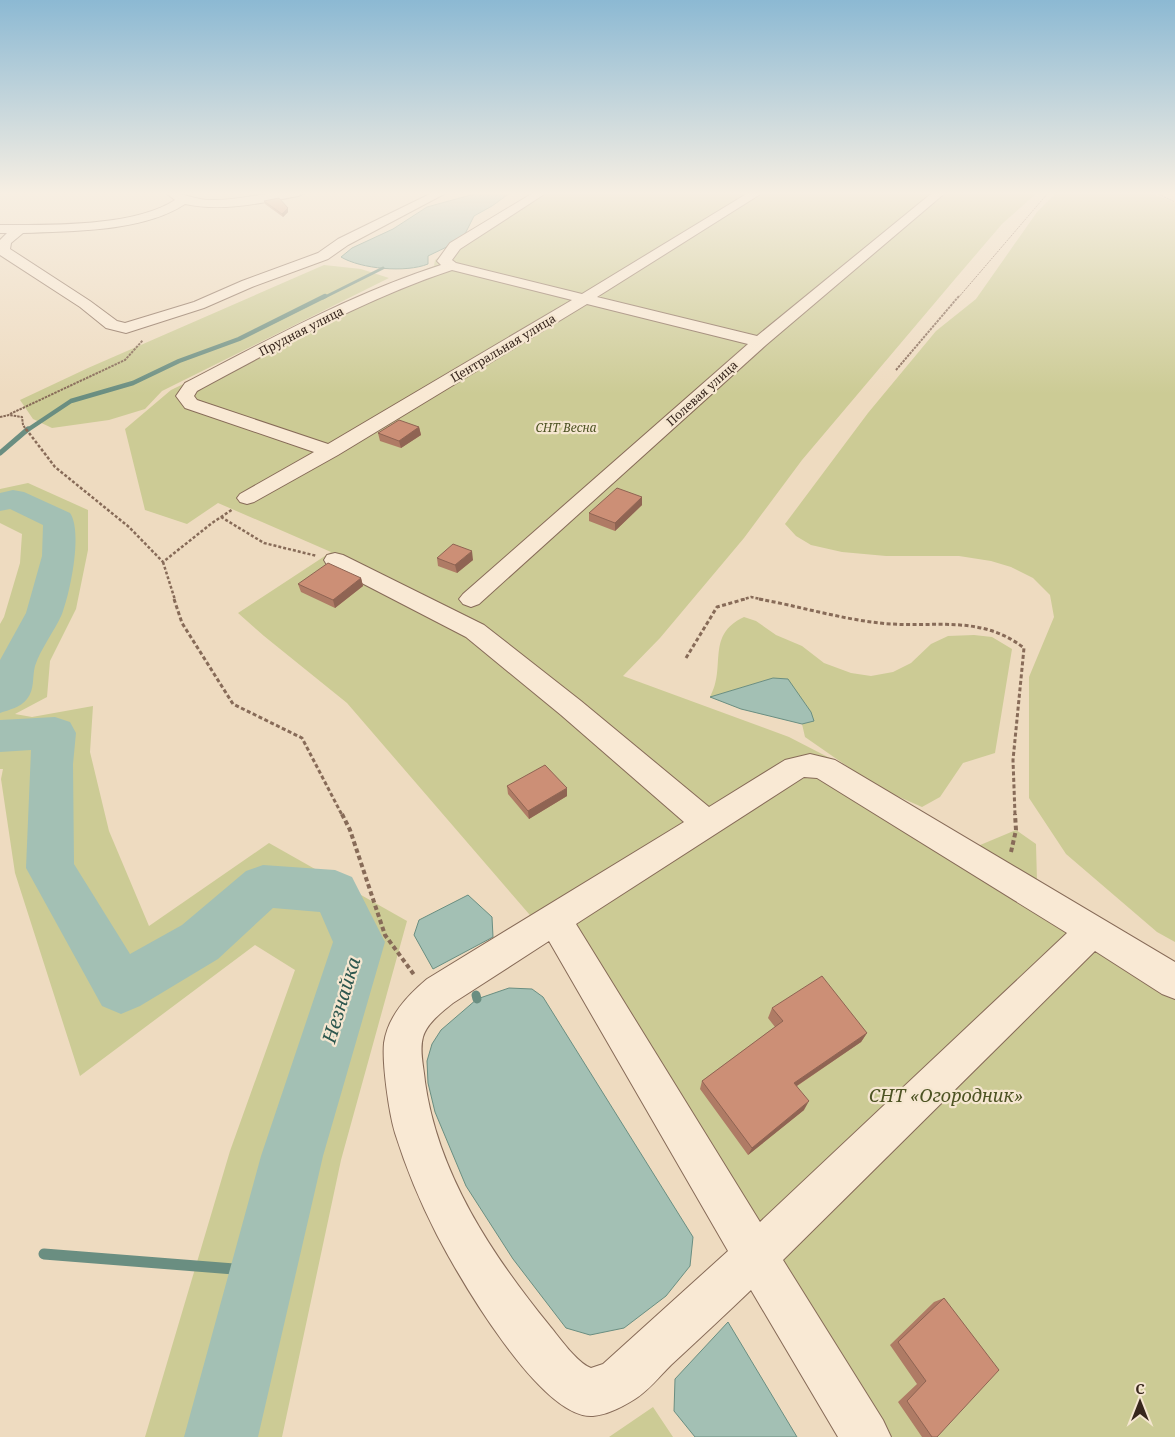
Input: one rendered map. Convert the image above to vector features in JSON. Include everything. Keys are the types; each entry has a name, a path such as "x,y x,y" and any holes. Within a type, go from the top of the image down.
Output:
{"street":[{"path":"16,260 85,304 114,326 126,328 199,305 247,284 312,260"},
{"path":"445,260 444,262 451,266 760,342"},
{"name":"Центральная улица","path":"247,498 331,451 647,260"},
{"name":"Полевая улица","path":"471,599 760,342 858,260"},
{"name":"Прудная улица","path":"331,451 191,404 185,396 192,387 305,328 405,280 451,266"},
{"path":"335,560 475,631 571,708 708,824"},
{"path":"1092,931 756,1256 620,1381 600,1392 581,1390 558,1372 524,1331 473,1256 434,1184 415,1134 404,1062 404,1040 409,1023 420,1009 432,998 795,768 813,764 825,768 1006,877 1175,982"},
{"path":"555,920 866,1437"}],"path":[{"path":"896,370 990,260"},
{"path":"0,417 125,360 143,340 136,326"},
{"path":"8,415 22,417 23,425 55,467 129,527 163,562 182,624 234,704 302,738 350,830 384,936 432,998"},
{"path":"163,562 247,498"},
{"path":"221,517 264,543 335,560"},
{"path":"686,658 717,607 751,597 880,623 957,624 994,630 1010,637 1024,648 1014,760 1016,830 1006,877"}],"green space":[{"name":"СНТ «Огородник»","path":"435,260 971,260 802,460 744,538 660,638 623,676 789,737 851,769 805,737 802,724 813,721 811,713 798,695 773,678 710,697 715,686 721,642 732,624 744,617 756,621 776,635 802,646 824,663 851,673 871,676 893,672 911,663 931,644 948,636 974,635 992,637 1012,649 995,753 963,763 940,797 922,807 890,793 973,848 1016,830 1036,844 1037,882 1175,966 1175,1437 891,1437 743,1199 529,914 347,703 238,613 331,552 218,503 187,524 145,510 125,429 171,390 381,288 434,266"},
{"path":"1003,260 1175,260 1175,942 1157,932 1066,854 1029,798 1029,677 1054,617 1050,595 1033,578 1011,567 991,561 959,556 886,556 842,552 811,545 796,536 785,524 868,413 936,331 976,299"},
{"path":"324,265 361,269 389,278 162,391 145,409 109,420 52,428 33,419 20,400 88,368"},
{"path":"28,483 88,510 88,550 76,609 50,661 47,697 15,714 32,717 93,706 90,752 109,831 149,926 269,843 407,921 341,1160 282,1437 145,1437 230,1151 295,970 255,945 80,1076 15,873 1,779 3,769 0,769 0,624 4,617 20,563 22,534 0,523 0,489"},
{"path":"653,1407 673,1437 609,1437"}],"shaded area":[{"path":"348,260 428,260 428,264 419,267 396,269 372,267"},
{"path":"773,678 788,679 811,712 814,721 802,724 741,709 710,697"},
{"path":"468,895 492,917 493,937 433,969 414,935 419,920"},
{"path":"509,988 532,989 543,997 693,1237 690,1266 666,1296 624,1328 590,1335 566,1328 513,1259 466,1186 435,1112 428,1083 427,1061 432,1044 441,1030 477,999"},
{"path":"728,1322 797,1437 695,1437 674,1411 675,1379"}],"building":[{"path":"399,420 419,427 399,441 378,433"},
{"path":"617,488 642,497 615,523 589,513"},
{"path":"453,544 472,551 455,565 437,558"},
{"path":"328,563 361,578 333,600 298,584"},
{"path":"545,765 567,788 528,811 507,786"},
{"path":"822,976 867,1033 794,1083 809,1101 752,1148 702,1081 783,1021 772,1008"},
{"path":"944,1298 999,1370 937,1437 932,1437 907,1401 926,1381 898,1342"}],"waterway":[{"path":"323,298 383,268"},
{"path":"26,431 71,401 133,383 179,361 239,339 325,296"},
{"path":"0,453 28,429"},
{"name":"Незнайка","path":"0,502 13,499 59,520 59,556 44,613 16,666 12,691 0,698"},
{"name":"Незнайка","path":"0,736 55,733 51,764 50,868 121,988 200,942 263,886 335,892 359,942 292,1156 221,1437"},
{"path":"476,995 477,999"},
{"path":"44,1254 234,1269 263,1269"}],"park label":[{"name":"СНТ Весна","path":"566,427"}]}
